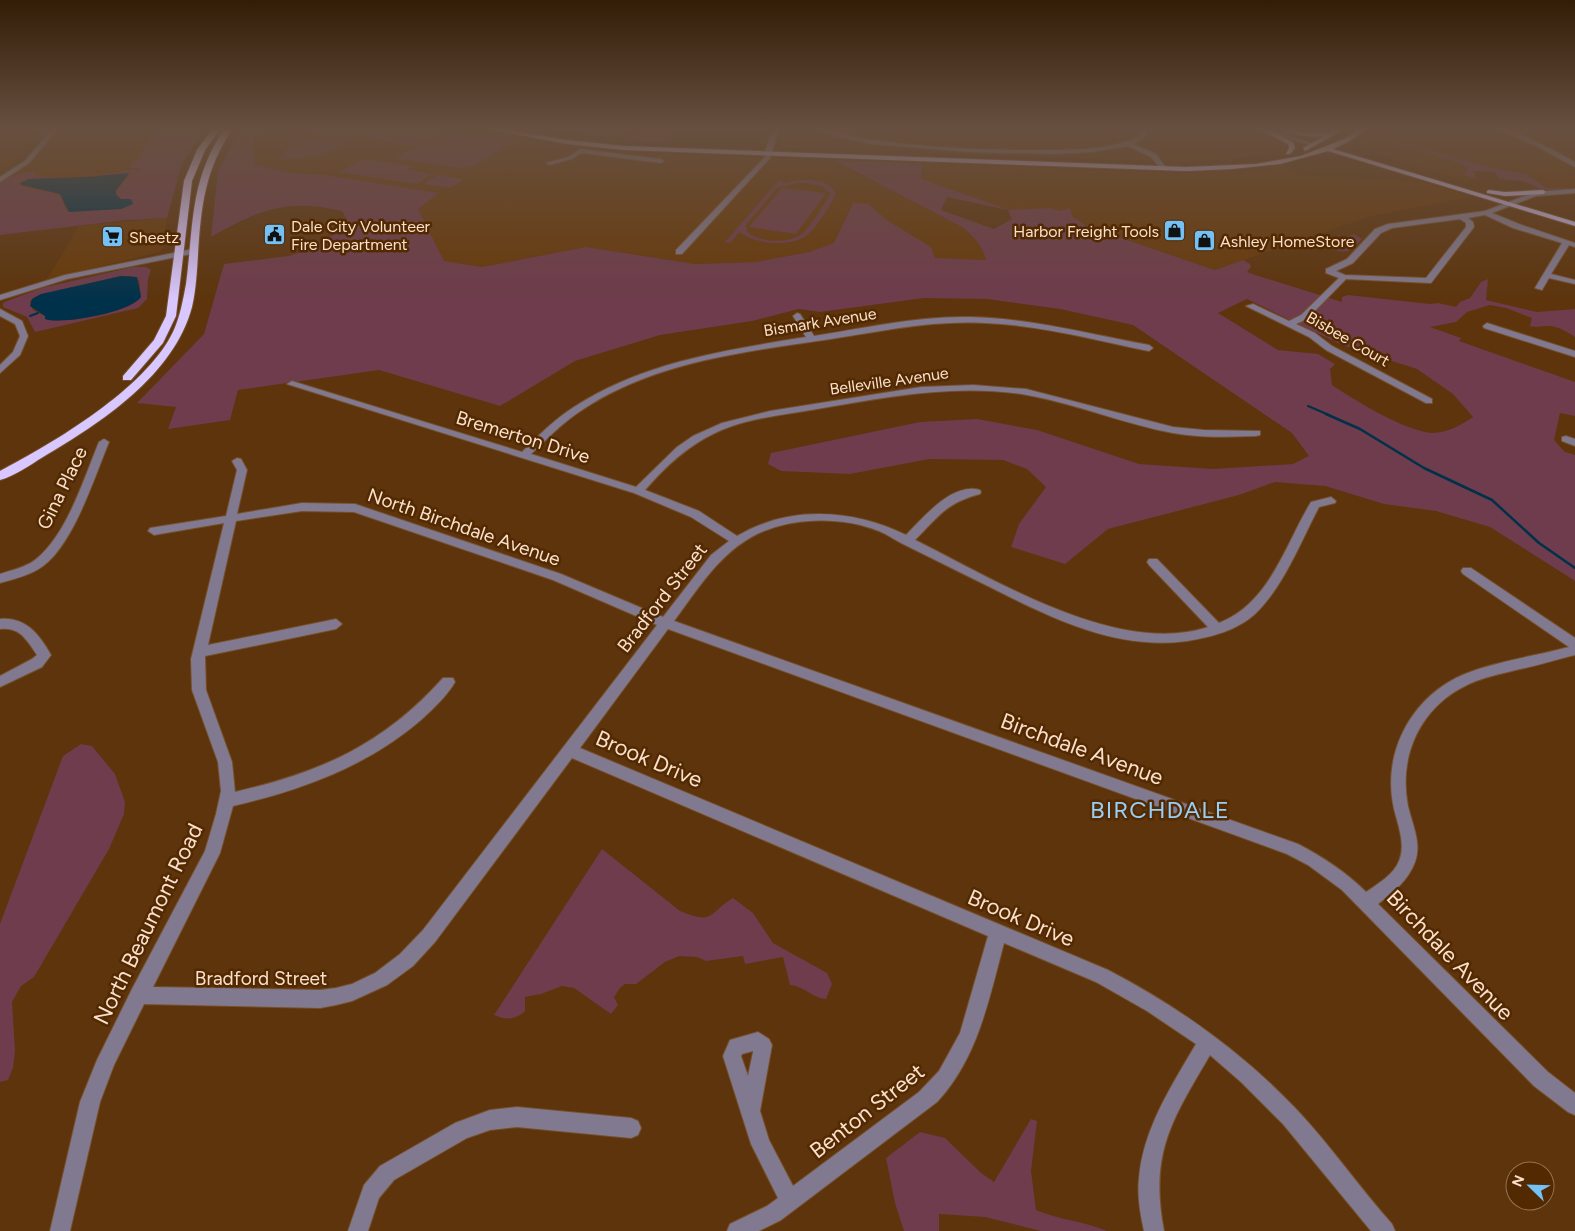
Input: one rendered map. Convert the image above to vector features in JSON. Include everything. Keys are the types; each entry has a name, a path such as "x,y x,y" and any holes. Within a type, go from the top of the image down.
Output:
{"highway":[{"path":"0,466 44,441 88,411 125,379 150,352 171,316 189,185"},
{"path":"0,476 87,423 124,394 154,365 176,336 185,316 201,185"}],"main road":[{"path":"1451,185 1575,220"},
{"path":"1461,185 1575,224"},
{"path":"1469,188 1500,194 1543,192"}],"street":[{"path":"679,252 741,185"},
{"path":"1462,216 1469,222 1470,227 1429,280 1417,282 1344,277 1329,271 1350,261 1381,229 1429,219 1486,213 1543,192 1575,193"},
{"path":"1512,203 1541,196 1575,193"},
{"path":"1486,213 1516,226 1571,243 1546,275 1539,288"},
{"path":"0,298 66,277 193,251"},
{"path":"1546,275 1575,282"},
{"path":"1289,324 1304,317 1344,277"},
{"name":"Bisbee Court","path":"1250,306 1312,335 1329,348 1429,401"},
{"path":"0,312 19,323 24,336 17,353 0,370"},
{"path":"797,316 811,339"},
{"name":"Bismark Avenue","path":"523,456 576,410 631,380 673,365 711,355 922,322 978,320 1016,324 1149,348"},
{"path":"1487,326 1575,354"},
{"name":"Bremerton Drive","path":"292,384 638,492 695,514 736,540"},
{"name":"Belleville Avenue","path":"638,492 661,465 681,448 727,425 762,415 923,388 966,387 1006,390 1046,396 1180,431 1219,434 1256,433"},
{"name":"Gina Place","path":"0,579 29,568 47,555 68,523 104,442"},
{"name":"North Beaumont Road","path":"60,1231 90,1102 106,1060 212,853 226,801 224,755 199,690 197,675 199,652 242,470 237,461"},
{"path":"907,541 953,497 966,492 976,492"},
{"name":"Bradford Street","path":"138,995 320,1000 350,994 372,985 391,973 419,949 715,558 736,540 773,523 819,516 865,522 1058,615 1096,628 1140,637 1168,638 1195,636 1218,630 1240,619 1259,605 1268,594 1315,505 1330,501"},
{"name":"North Birchdale Avenue","path":"154,531 319,505 369,511 557,576 633,612 665,623"},
{"path":"1153,562 1218,630"},
{"path":"1467,571 1575,644"},
{"path":"0,624 14,623 24,627 44,655 37,663 0,682"},
{"name":"Birchdale Avenue","path":"665,623 1292,849 1330,871 1367,902 1541,1079 1575,1105"},
{"path":"199,652 336,624"},
{"path":"1367,902 1401,873 1407,862 1410,850 1409,836 1401,804 1398,770 1406,735 1414,720 1425,707 1444,692 1472,676 1575,650"},
{"path":"226,801 291,786 353,760 391,737 412,721 448,682"},
{"name":"Brook Drive","path":"569,750 998,932 1129,990 1173,1016 1208,1041 1243,1070 1292,1118 1344,1185 1385,1231"},
{"name":"Benton Street","path":"737,1231 774,1213 926,1099 943,1082 956,1062 967,1037 998,932"},
{"path":"1154,1231 1149,1202 1149,1168 1154,1142 1162,1120 1208,1041"},
{"path":"750,1111 767,1158 790,1200"},
{"path":"358,1231 371,1192 387,1173 476,1124 503,1117 517,1117 631,1128"}],"shaded area":[{"path":"0,185 22,185 60,194 67,211 131,199 121,199 115,193 121,185 176,185 167,218 126,220 0,235"},
{"path":"216,185 391,185 439,193 418,209 444,261 482,267 586,247 695,264 756,262 809,252 834,243 853,203 868,204 888,221 931,247 935,258 986,260 977,241 962,227 883,185 940,185 1010,210 1051,208 1059,211 1070,208 1072,216 1086,226 1215,270 1243,260 1250,264 1251,267 1247,272 1342,302 1342,297 1348,295 1430,304 1438,303 1456,307 1460,302 1470,298 1481,282 1488,279 1486,300 1537,312 1575,309 1575,337 1554,327 1530,326 1532,318 1506,308 1490,305 1467,312 1456,322 1430,327 1461,338 1459,341 1575,382 1575,416 1560,413 1554,440 1565,452 1575,455 1575,581 1490,527 1436,511 1384,504 1325,486 1275,482 1239,495 1108,529 1065,564 1011,547 1019,524 1046,487 1027,469 1003,460 929,459 850,474 781,471 768,464 771,453 920,422 977,419 1037,430 1139,464 1213,469 1293,464 1309,456 1292,433 1133,325 1060,309 987,299 924,298 820,312 799,309 752,321 660,335 575,361 500,406 379,370 238,390 230,420 168,429 176,407 137,403 204,334 224,264 289,256 317,247 349,223 342,211 323,207 289,206 259,213 211,237","holes":["947,197 1008,210 1012,219 994,229 941,210","1247,299 1342,345 1417,369 1453,394 1473,417 1455,428 1434,433 1410,428 1382,415 1332,385 1330,369 1335,364 1318,354 1278,350 1218,313"]},
{"path":"391,185 882,185 962,227 974,236 983,250 986,260 935,259 853,203 834,243 809,252 756,262 695,264 586,247 482,267 444,261 418,209 438,193"},
{"path":"433,185 454,185 450,188"},
{"path":"774,185 787,185 777,188 746,225 747,232 752,235 773,241 788,240 804,232 831,194 819,185 829,185 836,194 815,227 800,239 783,243 763,242 740,232 730,243 725,242"},
{"path":"939,185 1434,185 1470,197 1371,216 1215,270 1073,222 1059,226"},
{"path":"1533,185 1543,185 1547,188 1575,188 1575,190 1543,190"},
{"path":"1543,185 1575,185 1575,188 1547,188"},
{"path":"782,188 826,193 796,234 749,227"},
{"path":"167,218 163,248 160,252 47,279 79,226"},
{"path":"1354,234 1362,239 1346,251 1342,252 1320,246"},
{"path":"133,267 146,267 151,270 148,279 147,299 138,308 35,332 27,317 3,307 3,303 42,288","holes":["121,276 131,276 139,280 141,297 124,308 96,316 67,320 46,319 45,316 33,310 30,301 37,296"]},
{"path":"81,744 92,746 115,774 125,802 124,814 109,849 34,977 21,986 12,1002 15,1051 13,1068 8,1080 0,1082 0,924 63,756"},
{"path":"602,849 680,911 699,917 710,916 733,898 753,913 773,943 827,973 832,984 826,999 816,997 800,987 790,985 783,957 745,964 743,956 706,961 697,957 679,956 665,962 636,984 625,984 620,988 614,997 618,1005 611,1014 574,988 562,986 541,994 525,997 525,1011 514,1018 502,1018 494,1015"},
{"path":"1031,1119 1037,1121 1031,1171 1036,1210 1107,1231 1041,1231 985,1217 939,1214 939,1231 904,1231 895,1203 886,1158 920,1132 945,1138 981,1173 994,1182"}],"water":[{"path":"25,185 120,185 116,190 116,195 121,199 131,199 133,204 121,209 69,212 60,194"},
{"path":"121,276 137,277 141,297 124,308 80,319 54,320 45,319 45,316 30,306 32,299 41,294"}],"waterway":[{"path":"30,316 38,313"},
{"path":"1308,406 1329,415"},
{"path":"1326,414 1360,429 1424,468 1492,500 1539,543 1575,568"}],"place":[{"name":"Harbor Freight Tools","path":"1175,231"},
{"name":"Dale City Volunteer Fire Department","path":"275,235"},
{"name":"Sheetz","path":"113,237"},
{"name":"Ashley HomeStore","path":"1204,241"}],"district":[{"name":"BIRCHDALE","path":"1160,809"}]}
